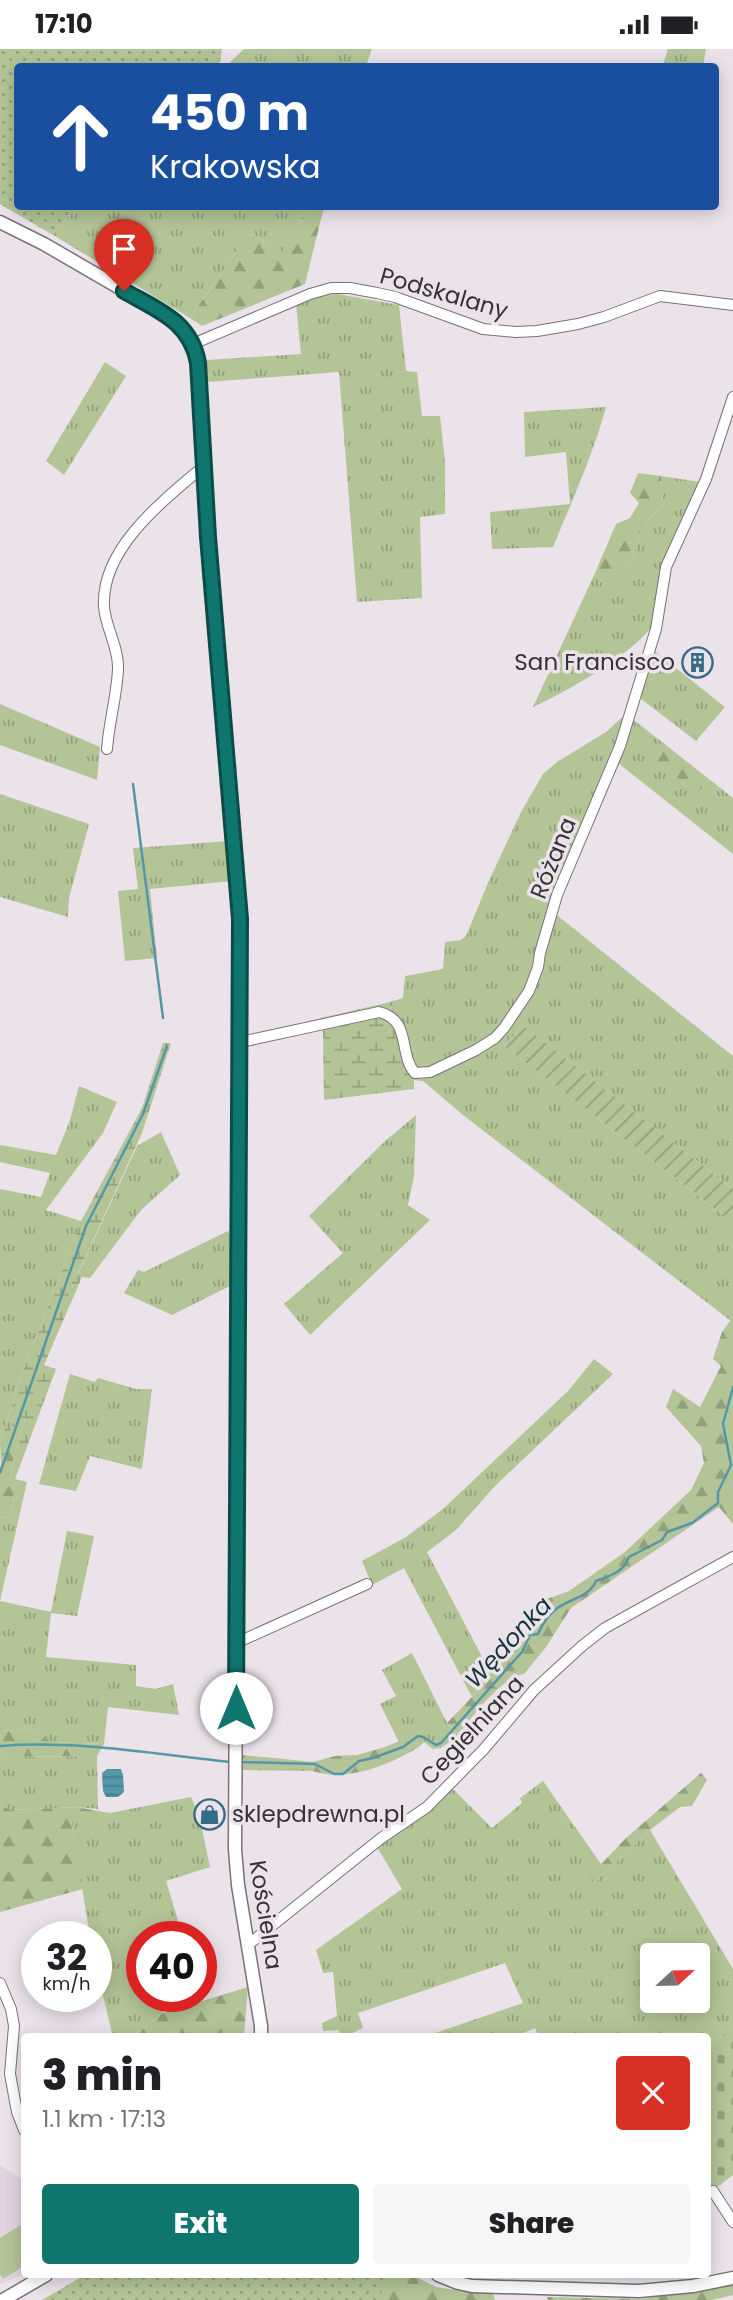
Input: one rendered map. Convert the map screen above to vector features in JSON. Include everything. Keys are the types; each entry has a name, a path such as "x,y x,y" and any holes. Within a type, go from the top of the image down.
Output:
{"street":[{"path":"0,222 44,244 175,320 192,344"},
{"name":"Podskalany","path":"192,344 310,294 331,288 350,288 395,297 456,320 498,331 537,331 578,324 660,296 733,305"},
{"name":"Kościelna","path":"192,344 198,363 208,537 240,919 235,1849 261,2033"},
{"name":"Różana","path":"241,1042 379,1012 396,1020 402,1032 410,1068 415,1073 430,1072 476,1050 495,1038 504,1028 529,991 557,895 614,766 656,629 666,568 706,479 733,397"},
{"path":"107,749 119,666 104,609 108,572 122,548 162,501 204,467"},
{"name":"Cegielniana","path":"249,1944 380,1839 426,1807 484,1749 534,1690 604,1628 733,1557"},
{"path":"236,1643 367,1584"},
{"path":"0,1983 11,2009 14,2026 10,2074 21,2122"},
{"path":"713,2190 733,2222"},
{"path":"3,2300 41,2278"},
{"path":"446,2278 472,2286 639,2291 665,2290 733,2278"}],"shaded area":[{"path":"0,2165 21,2179 21,2275 0,2284"}],"green space":[{"path":"0,49 222,49 219,63 14,63 14,210 74,210 53,235 0,204"},
{"path":"244,49 372,49 367,63 229,63"},
{"path":"668,49 706,49 704,63 663,63"},
{"path":"74,210 305,210 283,253 253,234 246,237 190,318 53,235"},
{"path":"305,210 323,210 305,284 202,326 190,318 246,237 253,234 283,252"},
{"path":"338,294 399,305 406,371 417,372 422,416 440,416 445,462 445,514 420,517 422,598 357,602 339,372 207,382 207,360 301,354 296,304 312,296"},
{"path":"105,362 126,376 64,475 46,461"},
{"path":"606,407 589,460 553,547 492,549 490,512 570,504 566,452 525,457 524,412"},
{"path":"638,473 661,476 663,504 641,528 632,561 617,585 605,586 595,573 616,524 630,518 639,503 630,493"},
{"path":"661,476 700,482 668,557 653,625 615,660 533,707 595,573 605,586 632,561 641,528 663,504"},
{"path":"652,649 725,707 696,741 636,695"},
{"path":"0,704 100,747 97,780 0,745"},
{"path":"627,713 612,762 549,908 533,963 536,976 553,912 733,1056 733,1189 523,1025 504,1046 733,1223 731,1321 463,1115 423,1081 414,1080 401,1052 392,1022 390,1002 403,998 405,976 443,969 445,942 461,940 466,936 521,812 543,774 557,762 606,732"},
{"path":"630,717 667,746 658,762 697,794 709,779 733,798 733,854 618,763"},
{"path":"667,746 709,779 697,794 657,762"},
{"path":"0,794 89,824 69,898 68,917 0,897"},
{"path":"229,841 232,881 150,889 157,958 125,961 118,891 138,889 133,848"},
{"path":"390,1002 390,1019 399,1035 408,1069 414,1080 414,1089 324,1100 321,1018"},
{"path":"523,1025 733,1189 733,1223 504,1046"},
{"path":"163,1043 171,1043 142,1133 78,1273 82,1277 44,1365 56,1369 15,1479 9,1475 25,1419 15,1415 1,1467 0,1443 20,1379 81,1221 142,1108"},
{"path":"79,1086 117,1102 103,1133 46,1210 81,1221 20,1379 0,1443 0,1189 41,1197 50,1173 0,1162 0,1145 56,1155 70,1120"},
{"path":"416,1115 414,1176 408,1205 430,1220 310,1335 284,1304 343,1253 309,1216 384,1142"},
{"path":"161,1132 180,1175 141,1210 90,1278 82,1277 78,1274 137,1146"},
{"path":"228,1231 232,1238 232,1285 172,1315 124,1293 138,1270 144,1272"},
{"path":"733,1317 733,1524 719,1507 571,1608 546,1647 524,1674 506,1682 497,1690 459,1735 447,1723 472,1697 490,1672 513,1651 544,1600 569,1591 625,1552 691,1490 704,1463 701,1446 666,1407 673,1389 700,1407 721,1366 713,1359 722,1332"},
{"path":"594,1359 613,1374 495,1486 456,1530 427,1552 490,1672 472,1697 404,1568 372,1585 362,1561 406,1537 443,1509 568,1391"},
{"path":"70,1374 95,1382 98,1378 136,1389 152,1389 142,1469 90,1456 76,1491 39,1484"},
{"path":"15,1415 25,1419 9,1475 15,1479 12,1517 0,1518 0,1467"},
{"path":"15,1479 27,1482 0,1601 0,1518 12,1517"},
{"path":"67,1531 94,1536 77,1616 51,1613 46,1657 136,1665 136,1686 155,1689 173,1684 179,1715 108,1707 104,1744 51,1742 31,1729 0,1731 0,1601 51,1612"},
{"path":"412,1653 447,1723 459,1735 441,1748 433,1749 424,1742 419,1747 414,1735 399,1742 380,1704 396,1696 382,1670"},
{"path":"31,1729 51,1742 104,1744 97,1756 0,1757 0,1731"},
{"path":"414,1735 419,1747 381,1766 339,1775 312,1771 313,1762 335,1756 357,1755"},
{"path":"243,1755 313,1762 312,1771 243,1770"},
{"path":"97,1756 98,1809 76,1807 11,1810 0,1805 0,1757"},
{"path":"701,1773 707,1780 692,1806 680,1807 650,1830 595,1882 590,1876 626,1838"},
{"path":"543,1781 601,1864 591,1876 595,1882 650,1830 733,1969 733,2026 711,2045 711,2033 537,2033 535,2028 523,2033 435,2033 523,2003 505,1963 358,2013 363,2028 352,2033 323,2031 322,2023 337,2016 333,1972 323,1973 316,1950 402,1889 377,1847 428,1811 451,1787 492,1828 522,1803 520,1798"},
{"path":"191,1797 199,1815 210,1867 166,1881 178,1921 126,1921 126,2012 163,2013 137,2033 112,2033 107,2012 112,2012 112,1921 87,1921 71,1819 108,1818 110,1813"},
{"path":"0,1805 11,1810 76,1807 110,1813 109,1818 71,1820 83,1889 0,1912"},
{"path":"248,1987 244,2033 137,2033 166,2012 217,2012 217,1996"},
{"path":"733,2026 733,2175 711,2192 711,2045"},
{"path":"21,2225 21,2268 3,2279 0,2274 0,2238"},
{"path":"80,2278 386,2278 379,2300 42,2300"},
{"path":"279,2278 418,2278 436,2287 493,2293 495,2300 337,2300"},
{"path":"733,2284 733,2295 712,2300 548,2300 547,2297 642,2299"}],"water":[{"path":"107,1769 121,1769 124,1792 118,1797 106,1797 103,1791 102,1773"}],"waterway":[{"path":"133,784 163,1018"},
{"path":"0,1473 86,1226 143,1114 167,1046"},
{"name":"Wędonka","path":"241,1762 315,1764 334,1774 343,1774 359,1761 403,1747 418,1736 436,1745 441,1743 522,1652 530,1635 538,1634 552,1612 583,1595 596,1581 620,1570 629,1557 662,1540 667,1532 692,1523 718,1503 718,1492 731,1465 723,1424 733,1387"},
{"name":"Wędonka","path":"0,1746 86,1746 230,1762"}],"place":[{"name":"San Francisco","path":"698,662"},
{"name":"sklepdrewna.pl","path":"209,1814"}],"route":[{"path":"124,291 175,320 188,335 198,363 208,537 240,919 236,1708"}]}
